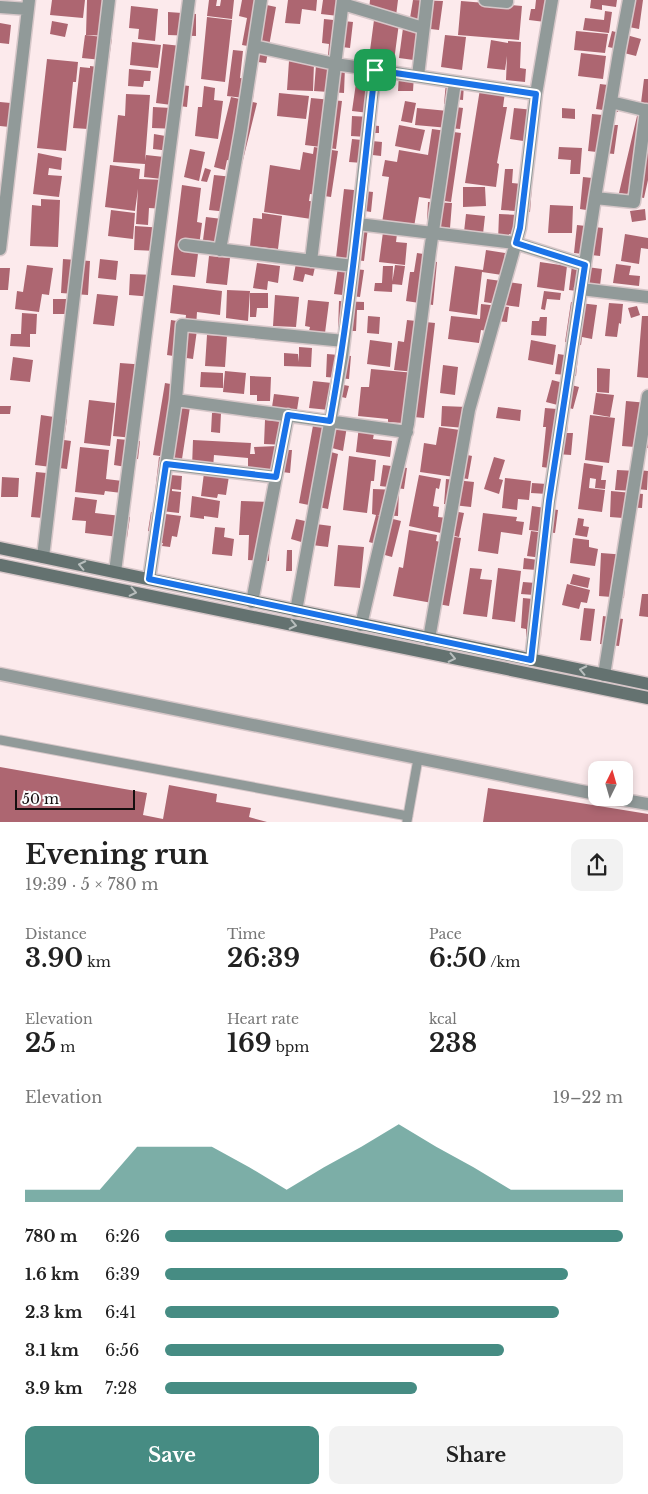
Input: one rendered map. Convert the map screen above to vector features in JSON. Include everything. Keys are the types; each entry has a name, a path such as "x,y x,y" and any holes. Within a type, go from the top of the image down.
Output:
{"main road":[{"path":"0,548 648,684"},
{"path":"0,565 648,698"}],"street":[{"path":"43,557 109,0"},
{"path":"115,572 189,0"},
{"path":"220,250 261,0"},
{"path":"418,76 427,0"},
{"path":"485,0 507,2 507,0"},
{"path":"429,639 469,410 520,228 536,94 552,0"},
{"path":"531,660 549,501 595,198 629,0"},
{"path":"312,261 343,2 423,28"},
{"path":"0,7 29,4 0,249"},
{"path":"254,46 335,64 536,94"},
{"path":"296,611 344,342 375,70"},
{"path":"361,625 407,432 432,233 454,82"},
{"path":"595,198 634,202 647,110 611,102"},
{"path":"358,224 516,243 585,265"},
{"path":"185,245 354,266"},
{"path":"581,289 648,297"},
{"path":"149,579 176,400 182,325 344,342"},
{"path":"604,675 648,396"},
{"path":"176,400 407,432"},
{"path":"252,602 288,415"},
{"path":"166,464 276,477"},
{"path":"0,674 588,792"},
{"path":"633,801 648,804"}],"lane":[{"path":"0,740 408,819 418,758"}],"building":[{"path":"52,0 85,0 83,18 50,15"},
{"path":"87,0 113,0 112,36 86,35"},
{"path":"209,0 217,0 216,6 220,6 221,0 234,0 232,19 207,16"},
{"path":"242,0 262,0 262,4 276,7 266,63 249,61 265,49 242,45 247,18 239,16"},
{"path":"288,0 317,0 316,11 302,9 300,24 285,23"},
{"path":"323,0 349,0 347,17 321,14"},
{"path":"370,0 398,0 396,16 369,10"},
{"path":"413,0 443,1 439,30 422,28 423,20 410,18"},
{"path":"536,0 558,0 557,11 546,10 545,22 529,20 531,9 535,9"},
{"path":"591,0 617,0 616,7 602,5 602,10 590,8"},
{"path":"622,0 643,0 639,29 629,27 620,18"},
{"path":"461,1 522,6 519,40 458,35"},
{"path":"131,6 158,9 155,41 138,39 139,29 129,28"},
{"path":"605,11 612,12 609,33 583,30 585,18 604,20"},
{"path":"168,12 196,14 196,36 168,35"},
{"path":"207,17 232,20 225,82 201,79"},
{"path":"324,19 353,22 350,48 342,47 342,56 328,55 329,44 322,43"},
{"path":"374,20 399,23 394,61 369,58"},
{"path":"52,21 68,24 65,37 50,34"},
{"path":"0,23 11,25 9,44 0,43"},
{"path":"403,28 423,31 421,61 399,58"},
{"path":"576,31 608,34 605,53 574,50"},
{"path":"612,31 641,39 636,56 612,50 613,48 608,47"},
{"path":"85,35 112,38 109,59 82,58"},
{"path":"445,35 466,37 462,70 441,67"},
{"path":"491,40 508,43 508,41 521,42 520,68 526,69 525,82 506,80 507,56 505,70 487,68"},
{"path":"132,42 161,45 158,68 130,65"},
{"path":"163,44 190,47 188,63 177,62 174,84 189,86 187,107 156,103"},
{"path":"233,50 243,51 240,78 255,80 253,99 227,96"},
{"path":"581,53 606,56 603,79 578,76"},
{"path":"47,59 78,62 76,82 73,82 66,151 37,148"},
{"path":"289,61 314,63 313,91 287,90"},
{"path":"316,65 345,67 344,93 314,91"},
{"path":"90,66 98,67 88,129 73,128 80,67 90,68"},
{"path":"129,69 151,71 150,81 144,81 143,87 128,86"},
{"path":"358,69 375,71 369,113 352,111"},
{"path":"399,74 414,75 413,91 398,91"},
{"path":"644,79 648,79 648,104 641,103"},
{"path":"446,82 464,84 463,100 453,99 452,105 444,104"},
{"path":"600,84 616,86 614,100 620,100 618,112 596,109"},
{"path":"204,86 215,88 214,100 223,101 218,139 195,136 198,107 202,107"},
{"path":"480,89 505,92 503,107 507,107 497,163 499,164 496,187 465,183"},
{"path":"279,93 309,96 306,119 277,116"},
{"path":"126,94 150,95 145,161 146,155 173,158 171,180 144,177 145,164 113,162 118,115 125,116"},
{"path":"231,97 257,103 242,164 227,160 225,170 214,167"},
{"path":"311,98 342,101 336,149 305,145"},
{"path":"405,101 416,103 412,123 401,121"},
{"path":"0,102 21,104 19,128 0,126"},
{"path":"448,106 463,108 460,129 415,125 417,108 448,111"},
{"path":"153,107 171,108 178,129 152,128"},
{"path":"514,108 534,110 530,142 510,139"},
{"path":"562,108 575,109 575,119 562,118"},
{"path":"592,114 613,116 612,125 618,125 614,154 588,151"},
{"path":"352,116 371,117 371,125 379,126 379,133 367,133 367,137 351,136"},
{"path":"637,116 648,119 648,180 644,198 619,193"},
{"path":"399,125 425,130 420,151 395,146"},
{"path":"432,129 461,133 451,202 419,197 414,227 382,223 389,177 382,176 385,160 397,162 399,150 428,155"},
{"path":"154,134 171,137 170,151 153,149"},
{"path":"352,139 382,142 381,156 364,154 363,163 349,162"},
{"path":"314,147 338,151 331,197 310,194 309,201 320,202 318,220 264,212 270,165 300,170 303,152 313,154"},
{"path":"559,147 582,148 580,174 570,174 571,160 558,159"},
{"path":"190,149 205,152 199,181 184,177"},
{"path":"38,153 62,158 61,170 49,168 48,175 62,176 59,197 33,194"},
{"path":"110,165 140,169 139,179 167,180 165,209 149,208 148,225 136,224 138,189 135,211 105,207"},
{"path":"205,168 211,170 207,182 201,181"},
{"path":"505,169 513,169 512,183 532,185 530,212 501,210"},
{"path":"214,175 233,177 228,212 209,210"},
{"path":"583,177 602,179 599,212 580,209"},
{"path":"182,185 201,188 197,222 202,223 195,277 171,275"},
{"path":"463,187 485,187 486,206 463,207"},
{"path":"344,189 373,192 371,212 365,211 363,226 368,227 364,261 336,258"},
{"path":"41,199 60,200 58,247 30,246 32,205 41,206"},
{"path":"428,202 452,203 450,228 437,227 438,221 427,220"},
{"path":"550,205 573,206 572,233 548,233"},
{"path":"645,209 646,220 632,222 630,211"},
{"path":"111,210 135,213 133,239 108,236"},
{"path":"262,213 282,216 278,249 250,246 253,218 262,219"},
{"path":"466,214 485,216 483,234 464,232"},
{"path":"499,214 519,215 518,235 509,234 509,242 498,241"},
{"path":"206,217 222,219 220,242 203,240"},
{"path":"577,225 603,228 600,256 574,253"},
{"path":"135,226 164,228 157,251 134,250"},
{"path":"383,232 397,234 396,242 407,243 405,265 379,262"},
{"path":"625,234 648,238 648,249 641,248 639,264 621,261"},
{"path":"486,250 505,253 502,275 482,272 477,315 449,311 455,266 483,270"},
{"path":"417,253 430,255 429,261 437,262 433,305 406,301 410,272 414,272"},
{"path":"209,256 230,258 227,285 206,283"},
{"path":"63,259 90,261 88,295 61,293"},
{"path":"100,259 118,261 116,280 98,278"},
{"path":"540,262 567,266 564,291 537,287"},
{"path":"257,263 280,266 278,283 268,281 267,290 253,288"},
{"path":"296,263 315,267 313,276 305,274 303,282 293,280"},
{"path":"616,264 631,266 629,275 640,276 639,286 613,283"},
{"path":"27,265 53,268 49,295 42,294 39,312 15,309 17,291 23,292"},
{"path":"395,265 405,266 402,285 392,284"},
{"path":"572,265 602,269 599,294 569,290"},
{"path":"383,266 393,266 392,292 374,291 375,283 382,283"},
{"path":"338,267 364,270 360,297 334,294"},
{"path":"0,268 10,268 8,290 0,290"},
{"path":"130,274 154,275 153,297 129,295"},
{"path":"487,279 522,284 519,307 484,302"},
{"path":"173,285 222,291 220,315 197,312 196,327 185,325 186,315 170,313"},
{"path":"227,290 250,291 248,321 226,318"},
{"path":"544,291 561,293 560,300 547,299 545,310 541,309"},
{"path":"250,293 268,293 268,308 257,308 256,317 250,317"},
{"path":"97,294 118,296 114,326 93,324"},
{"path":"275,295 299,297 296,327 273,326"},
{"path":"53,299 67,299 68,314 53,314"},
{"path":"308,300 329,302 325,333 309,331 310,327 305,326"},
{"path":"339,301 364,302 364,310 357,310 356,331 338,331"},
{"path":"571,302 597,305 592,339 582,337 581,345 565,342"},
{"path":"609,303 623,304 621,324 619,323 617,337 605,336"},
{"path":"481,304 509,307 507,322 495,321 494,332 481,330 479,343 448,339 451,316 480,319"},
{"path":"637,306 640,315 631,318 628,308"},
{"path":"22,313 37,314 36,334 30,334 30,347 10,346 11,334 21,334"},
{"path":"368,316 380,317 379,334 367,333"},
{"path":"642,316 648,316 648,378 637,377"},
{"path":"540,317 547,317 546,336 531,335 532,321 539,321"},
{"path":"171,320 183,322 197,330 193,359 167,355"},
{"path":"407,320 435,323 424,418 404,416 416,372 394,370 398,341 404,342"},
{"path":"207,335 227,336 225,367 205,366"},
{"path":"370,340 392,343 390,367 367,364"},
{"path":"531,340 556,345 553,365 528,360"},
{"path":"299,347 312,348 311,367 284,366 284,353 298,354 299,362"},
{"path":"327,354 351,356 349,379 326,377"},
{"path":"558,354 578,357 576,376 555,374"},
{"path":"13,357 33,360 30,382 10,380"},
{"path":"120,363 147,365 145,393 137,393 133,438 113,436"},
{"path":"443,365 458,367 455,395 440,393"},
{"path":"597,368 610,369 609,393 597,392"},
{"path":"371,369 415,373 403,423 388,422 388,419 358,416 361,387 369,387"},
{"path":"225,371 246,373 244,394 223,392"},
{"path":"201,372 223,373 223,388 200,387"},
{"path":"250,376 271,377 270,401 257,401 257,395 250,395"},
{"path":"552,380 579,387 573,409 546,402"},
{"path":"313,381 332,383 329,410 309,408"},
{"path":"165,383 182,386 179,405 190,407 182,459 153,455"},
{"path":"339,384 349,386 346,398 337,396"},
{"path":"596,393 614,395 610,417 593,414"},
{"path":"274,394 299,397 297,410 272,407"},
{"path":"89,400 115,403 110,446 84,443"},
{"path":"626,401 648,403 648,448 622,446"},
{"path":"0,406 11,406 10,414 0,414"},
{"path":"442,406 467,407 465,428 441,426"},
{"path":"498,407 521,410 520,421 496,418"},
{"path":"545,408 569,410 567,433 573,433 571,455 557,454 556,469 542,467 546,427 543,427"},
{"path":"212,413 221,413 220,433 211,432"},
{"path":"41,415 67,419 64,440 71,441 67,469 35,465"},
{"path":"590,415 615,418 609,463 585,460"},
{"path":"265,420 287,422 286,445 264,444"},
{"path":"314,420 347,426 343,451 332,448 331,452 338,454 328,509 299,503"},
{"path":"359,426 375,428 373,439 392,441 390,457 356,452"},
{"path":"439,427 467,431 463,454 472,456 468,479 420,472 424,443 436,445"},
{"path":"117,439 140,441 138,459 127,458 126,467 114,465"},
{"path":"193,440 251,443 250,454 255,454 254,447 278,446 279,470 248,469 248,458 214,455 213,468 192,467"},
{"path":"80,447 109,450 106,479 131,482 130,494 105,491 104,495 75,492"},
{"path":"283,450 292,450 290,473 282,472"},
{"path":"349,456 376,460 374,481 371,481 367,513 343,510"},
{"path":"159,457 173,459 171,475 182,476 181,490 172,489 172,491 181,492 179,513 153,510"},
{"path":"494,457 505,460 499,479 503,480 499,494 484,489"},
{"path":"584,463 603,466 601,480 606,480 605,489 595,488 596,479 590,478 589,488 605,490 602,512 578,509"},
{"path":"383,465 407,468 404,489 380,486"},
{"path":"617,470 637,471 635,491 615,490"},
{"path":"638,470 648,471 647,490 637,489"},
{"path":"36,472 57,474 43,518 31,517"},
{"path":"204,473 229,476 226,495 218,494 217,498 201,496"},
{"path":"419,475 441,479 439,489 436,488 433,506 439,507 438,517 447,518 448,510 464,513 459,537 409,526"},
{"path":"2,477 19,478 18,497 1,497"},
{"path":"505,478 531,481 529,500 518,499 517,510 502,508"},
{"path":"446,479 474,482 471,507 444,504"},
{"path":"532,483 547,484 547,494 531,493"},
{"path":"373,489 399,490 398,516 377,515 401,521 392,557 374,552 376,544 369,542 376,515 372,514"},
{"path":"611,491 643,494 642,508 623,507 623,518 610,517"},
{"path":"192,496 220,501 218,518 190,517"},
{"path":"75,497 97,500 95,513 130,517 127,538 85,533 86,521 72,520"},
{"path":"241,501 271,502 269,561 248,560 249,535 239,535"},
{"path":"532,506 558,510 555,533 529,530"},
{"path":"151,512 181,516 177,537 172,536 170,547 162,546 163,543 155,542 157,533 148,531"},
{"path":"483,513 517,517 516,521 524,522 522,535 501,532 498,554 478,551"},
{"path":"578,518 584,519 583,526 589,527 587,537 575,535"},
{"path":"296,519 314,523 308,544 291,539"},
{"path":"316,524 331,526 328,547 312,545"},
{"path":"215,527 225,528 224,537 234,539 232,556 212,554"},
{"path":"409,530 437,535 436,541 449,544 450,536 461,538 449,606 393,596 399,567 403,568"},
{"path":"531,531 545,533 542,558 527,556"},
{"path":"573,538 589,540 589,547 598,549 595,566 570,563"},
{"path":"338,545 364,547 360,588 334,586"},
{"path":"287,550 292,550 292,571 286,571"},
{"path":"601,553 627,555 624,598 599,596"},
{"path":"524,558 538,560 537,570 523,569"},
{"path":"470,568 482,569 480,579 492,580 487,617 463,614"},
{"path":"498,568 521,571 515,622 492,619"},
{"path":"573,574 590,578 588,588 570,584"},
{"path":"523,582 536,583 534,595 521,594"},
{"path":"567,584 590,590 587,603 581,602 579,609 562,605"},
{"path":"642,594 648,594 648,617 639,616"},
{"path":"523,598 543,600 541,638 526,637 526,629 521,628"},
{"path":"584,608 595,609 591,641 580,640"},
{"path":"603,616 623,619 619,646 600,644"},
{"path":"0,767 147,793 143,815 163,819 169,785 217,794 216,802 251,808 249,817 267,822 0,822"},
{"path":"488,788 588,804 588,806 648,814 648,822 483,822"}],"route":[{"path":"375,70 536,94 520,228 516,243 585,265 549,501 531,660 149,579 166,464 276,477 288,415 330,421 342,357 354,266 375,70"}]}
